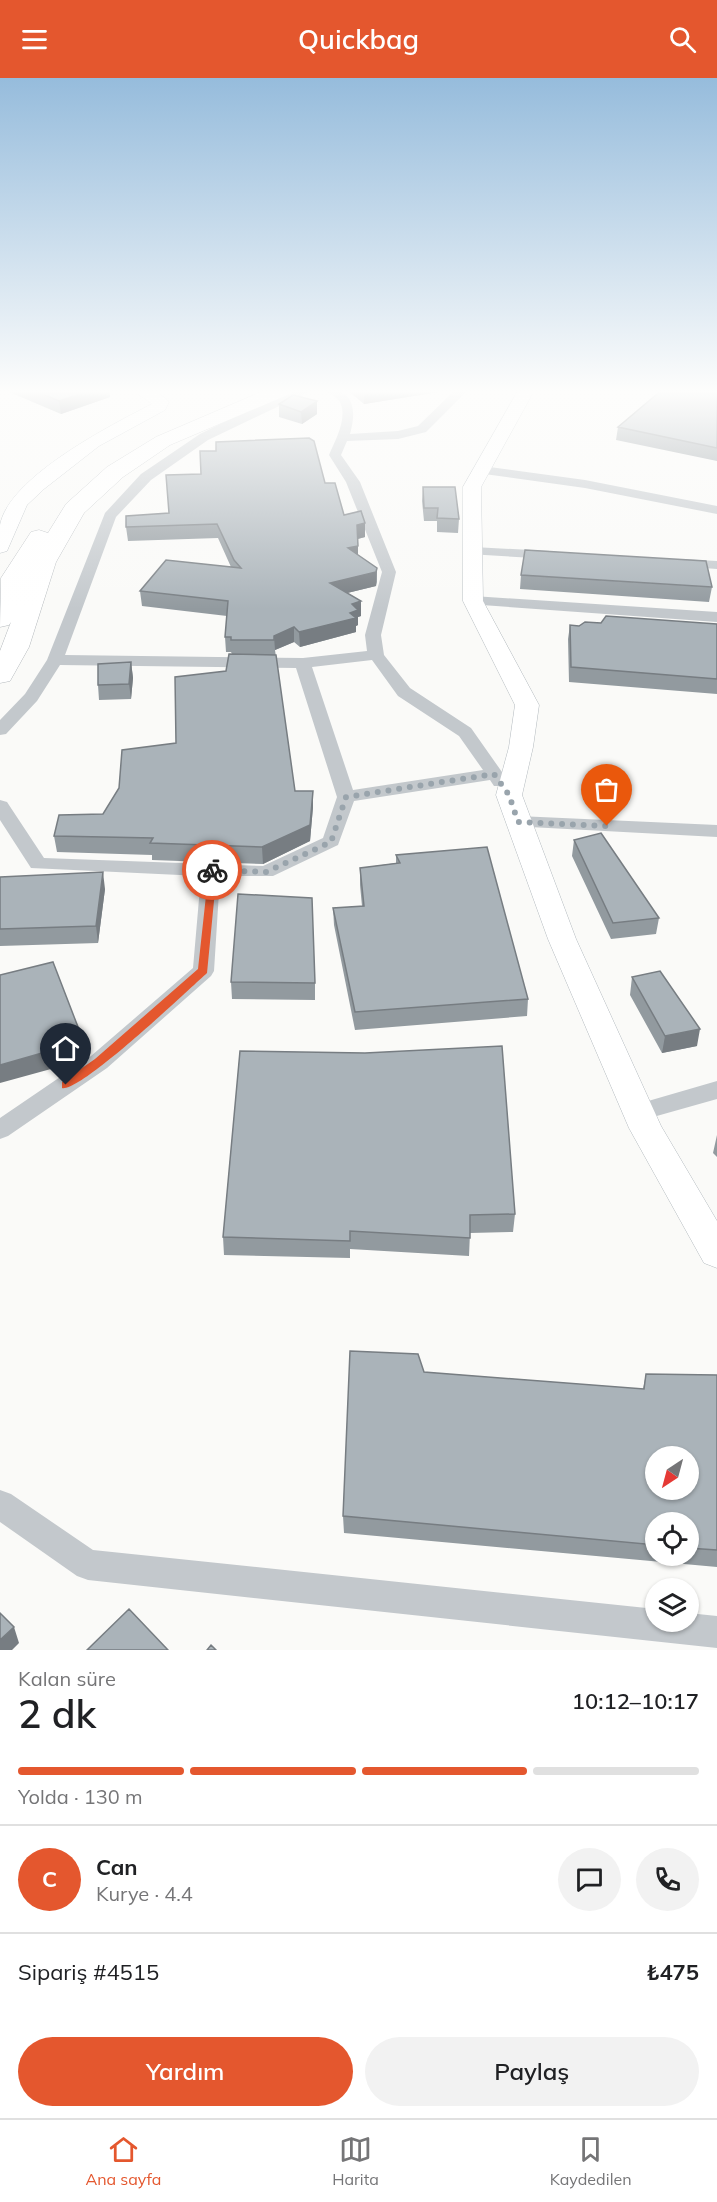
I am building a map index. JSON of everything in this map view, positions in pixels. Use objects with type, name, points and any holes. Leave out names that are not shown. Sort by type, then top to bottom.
[{"type":"highway","points":[[3,612],[14,578],[61,502],[89,474],[105,462]]},
{"type":"highway","points":[[0,675],[16,647],[44,562],[74,509],[116,472],[131,462]]},
{"type":"street","points":[[36,542],[1,545],[19,503],[67,462]]},
{"type":"street","points":[[0,730],[31,697],[55,660],[110,516],[146,477],[167,462]]},
{"type":"street","points":[[340,462],[353,482],[389,572],[373,635],[376,655],[404,692],[465,732],[501,785],[518,822],[562,939],[639,1112],[717,1253]]},
{"type":"street","points":[[486,462],[472,487],[473,601],[527,705],[521,747],[501,785]]},
{"type":"street","points":[[482,471],[585,484],[717,510]]},
{"type":"street","points":[[473,551],[566,556]]},
{"type":"street","points":[[670,562],[717,565]]},
{"type":"street","points":[[473,601],[717,617]]},
{"type":"street","points":[[55,660],[303,663],[376,655]]},
{"type":"street","points":[[0,806],[38,864],[266,872],[331,842],[346,797],[303,663]]},
{"type":"street","points":[[346,797],[501,785]]},
{"type":"street","points":[[518,822],[717,831]]},
{"type":"street","points":[[0,1130],[99,1062],[203,971],[212,870]]},
{"type":"street","points":[[639,1112],[717,1090]]},
{"type":"street","points":[[0,1504],[88,1565],[717,1632]]},
{"type":"building","points":[[200,462],[320,462],[325,483],[335,483],[344,515],[361,511],[365,523],[357,525],[358,546],[348,548],[377,568],[376,572],[330,583],[361,601],[352,604],[358,610],[350,613],[356,618],[299,632],[294,627],[274,636],[274,640],[231,640],[231,637],[225,637],[228,601],[140,591],[166,560],[241,568],[234,560],[217,524],[126,527],[126,516],[169,513],[166,475],[201,474]]},
{"type":"building","points":[[423,487],[455,487],[459,519],[437,518],[438,508],[424,508]]},
{"type":"building","points":[[525,550],[706,561],[712,587],[521,575]]},
{"type":"building","points":[[606,616],[717,624],[717,679],[571,667],[570,625],[579,626],[585,622],[601,623]]},
{"type":"building","points":[[229,654],[276,655],[295,791],[313,791],[310,825],[262,847],[150,843],[153,838],[54,836],[59,815],[103,814],[119,788],[122,750],[176,743],[175,677],[226,671]]},
{"type":"building","points":[[131,662],[129,684],[98,685],[98,664]]},
{"type":"building","points":[[601,833],[659,918],[613,923],[574,840]]},
{"type":"building","points":[[487,847],[528,999],[355,1012],[333,908],[364,906],[360,868],[400,863],[396,855]]},
{"type":"building","points":[[103,872],[96,926],[0,929],[0,877]]},
{"type":"building","points":[[238,894],[312,898],[315,983],[231,982]]},
{"type":"building","points":[[53,962],[83,1040],[0,1065],[0,975]]},
{"type":"building","points":[[660,971],[700,1029],[665,1036],[632,977]]},
{"type":"building","points":[[502,1046],[515,1214],[470,1215],[470,1238],[350,1231],[350,1241],[223,1237],[240,1051],[365,1053]]},
{"type":"building","points":[[350,1351],[418,1354],[424,1372],[644,1389],[646,1374],[717,1375],[717,1550],[699,1549],[699,1512],[645,1512],[645,1544],[343,1516]]},
{"type":"building","points":[[129,1609],[168,1650],[87,1650]]},
{"type":"building","points":[[0,1613],[14,1627],[0,1640]]},
{"type":"way so far","points":[[212,870],[266,872],[331,842],[346,797],[494,774],[509,795],[518,822],[607,826]]},
{"type":"route","points":[[66,1085],[99,1062],[203,971],[212,870]]}]
